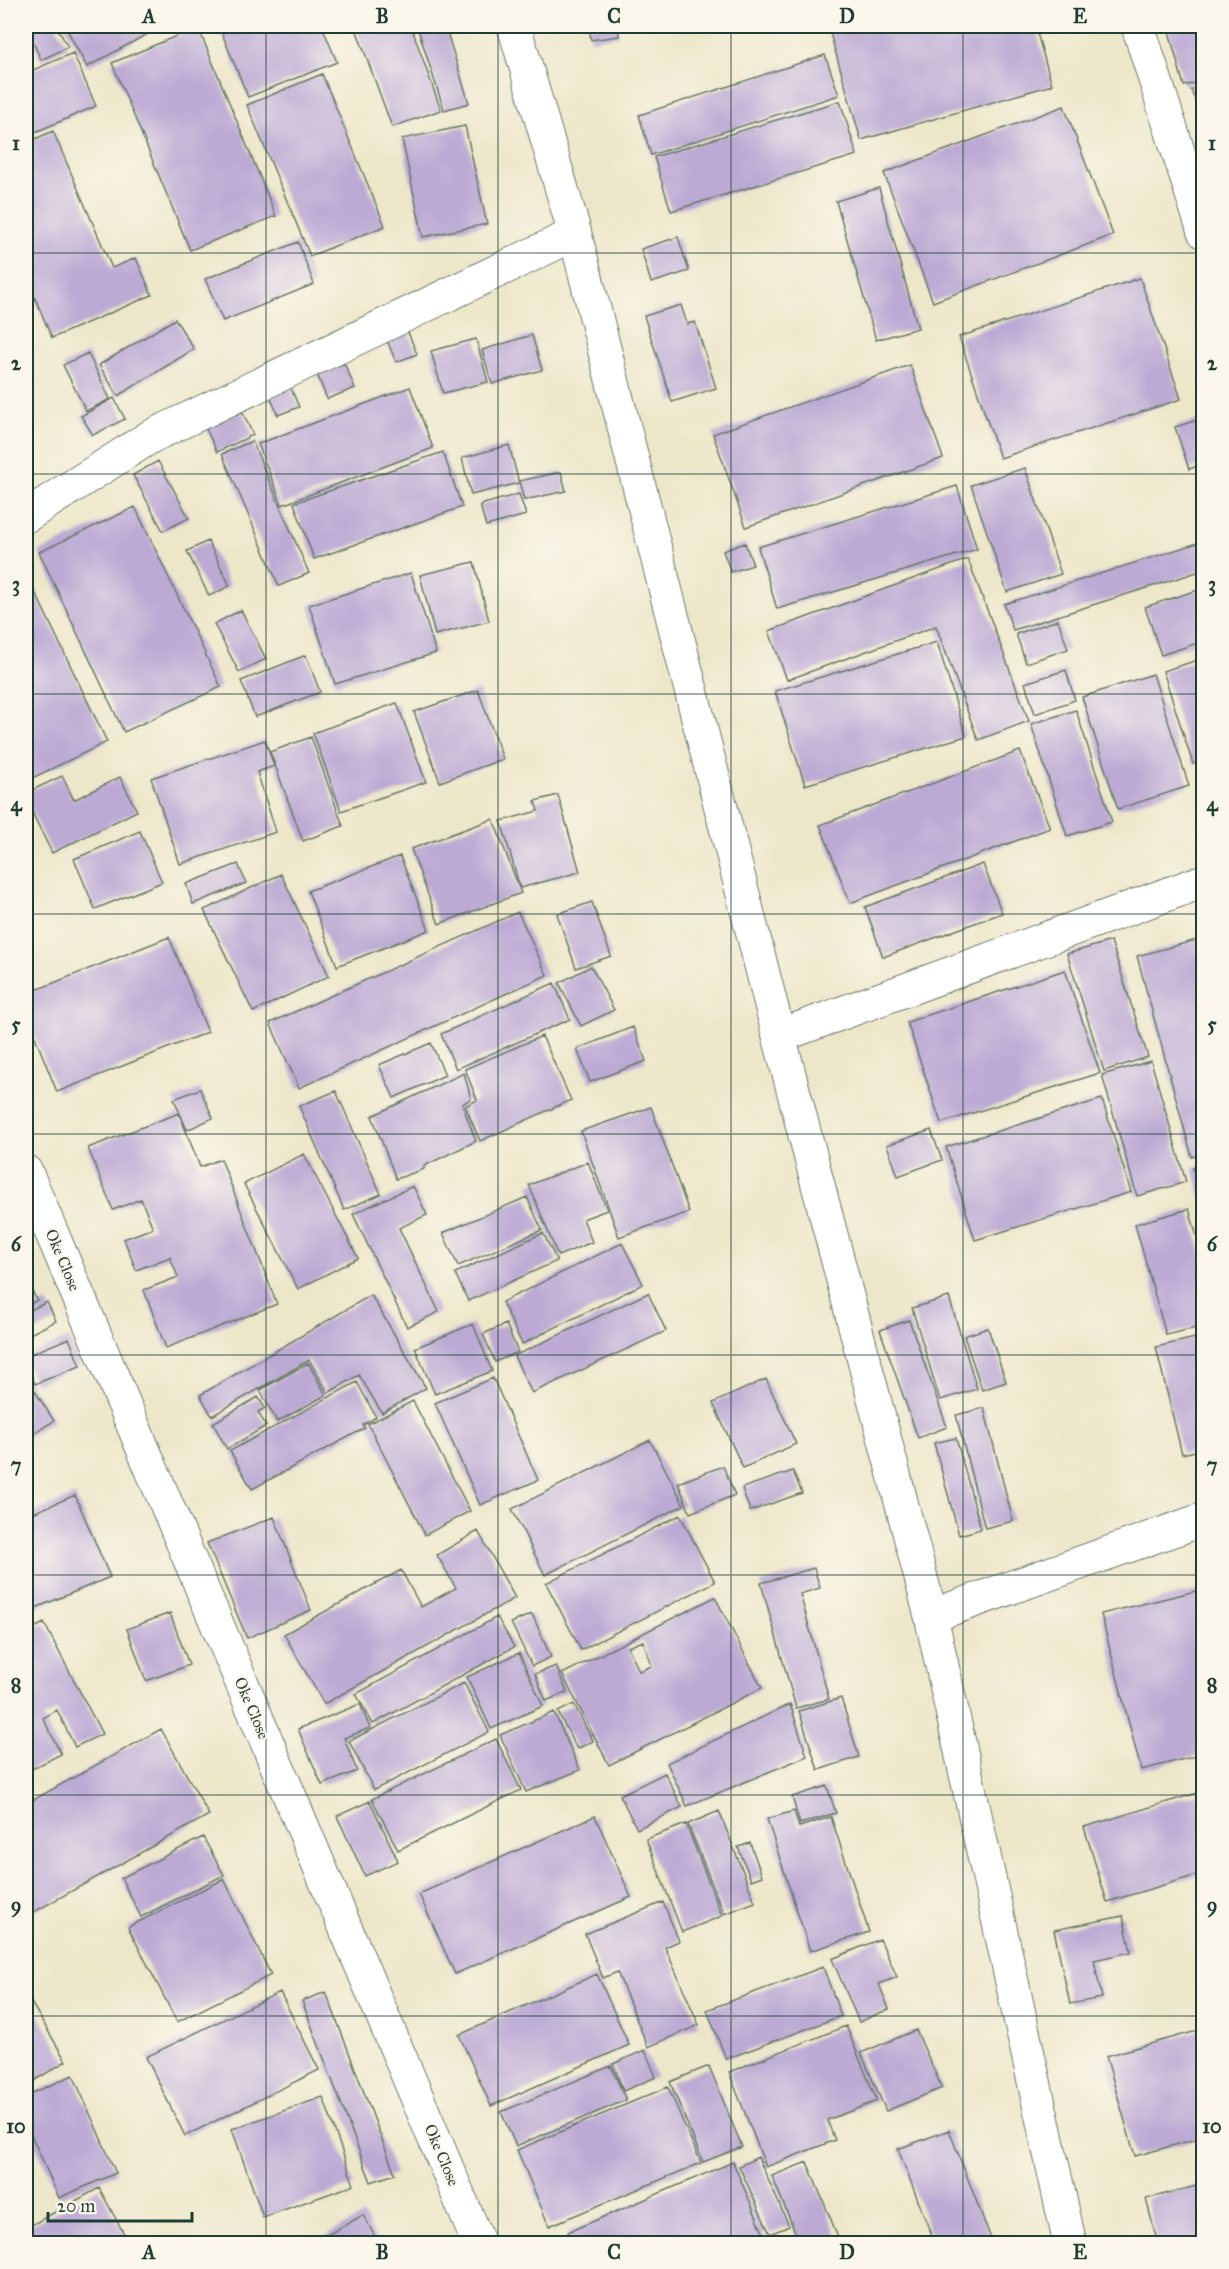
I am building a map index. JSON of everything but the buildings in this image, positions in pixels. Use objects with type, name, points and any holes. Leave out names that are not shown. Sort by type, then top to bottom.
[{"type":"street","points":[[514,26],[575,234],[779,1036],[931,1616],[1070,2244]]},
{"type":"street","points":[[1138,26],[1203,232]]},
{"type":"street","points":[[26,516],[150,437],[575,234]]},
{"type":"street","points":[[779,1036],[1203,881]]},
{"type":"street","name":"Oke Close","points":[[26,1172],[480,2244]]},
{"type":"street","points":[[931,1616],[1203,1519]]}]
